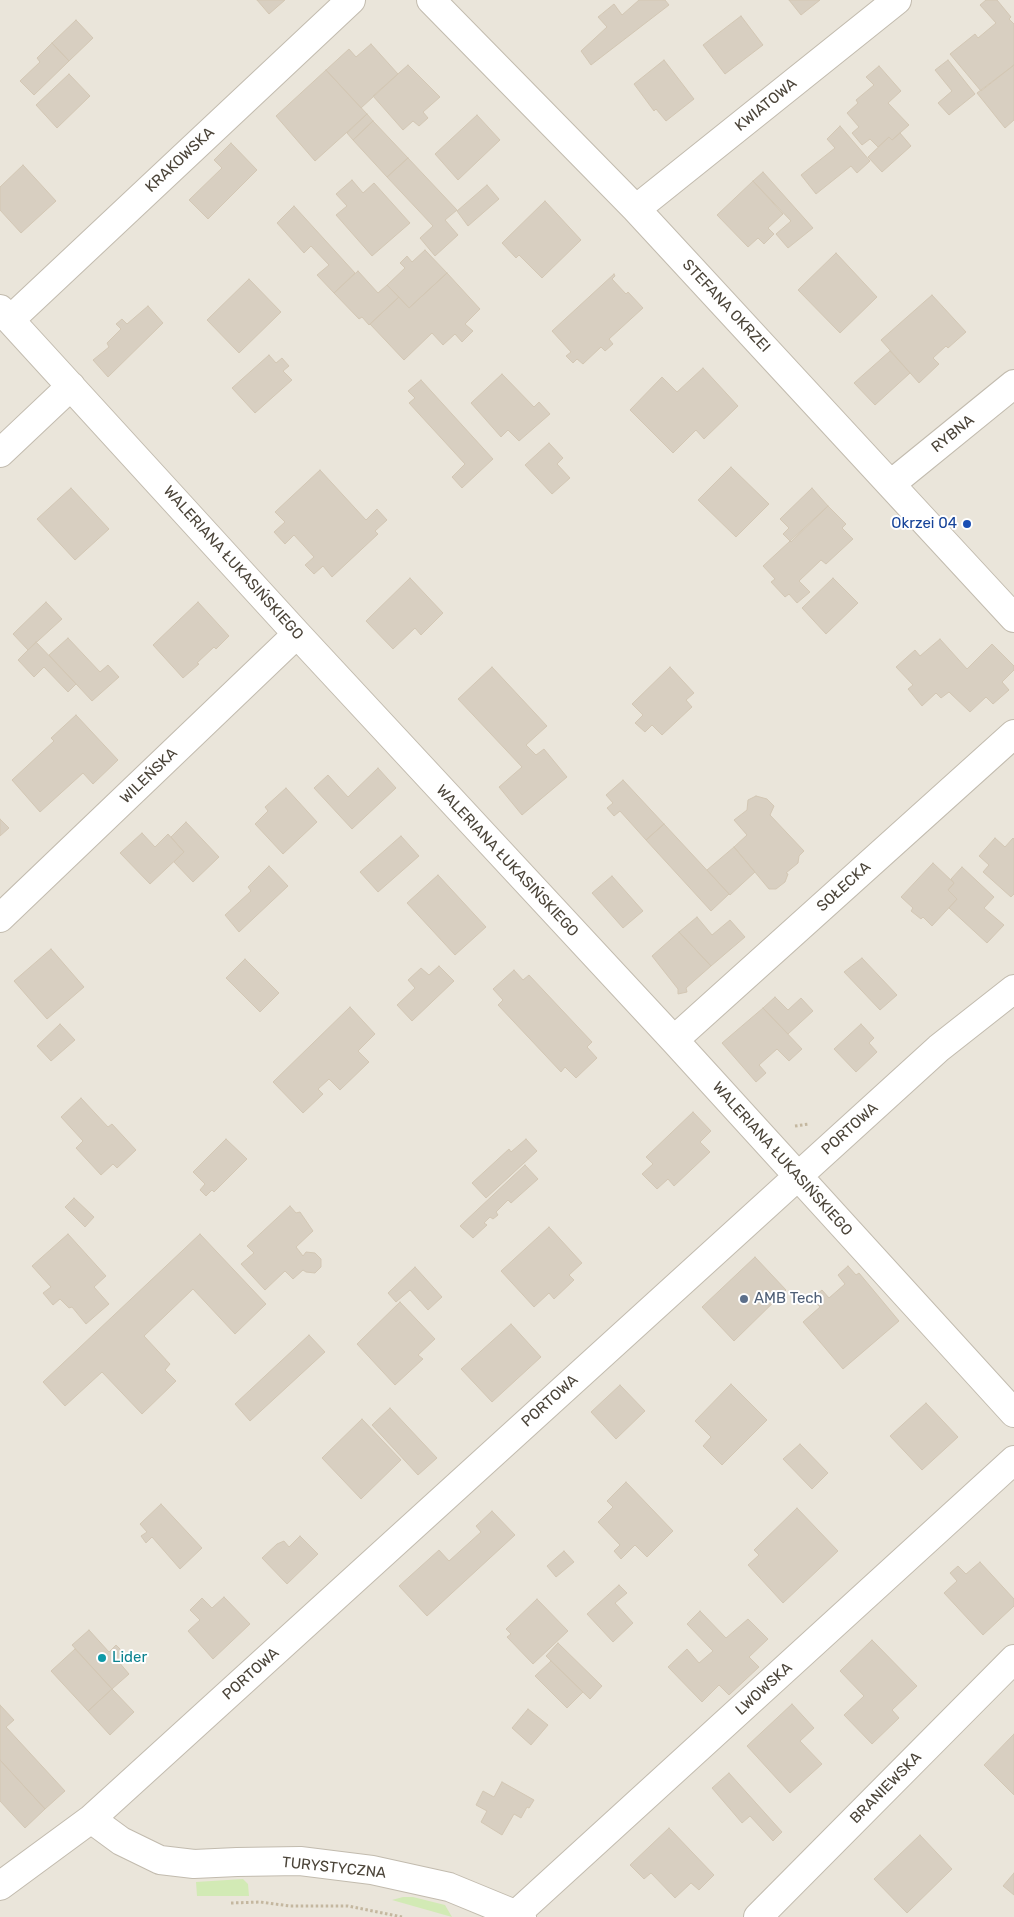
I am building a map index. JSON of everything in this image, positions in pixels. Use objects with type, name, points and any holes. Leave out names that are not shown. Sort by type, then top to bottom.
[{"type":"street","name":"KRAKOWSKA","points":[[5,314],[351,0]]},
{"type":"street","name":"STEFANA OKRZEI","points":[[431,0],[636,209],[1014,618]]},
{"type":"street","name":"KWIATOWA","points":[[636,209],[897,0]]},
{"type":"street","name":"WALERIANA ŁUKASIŃSKIEGO","points":[[5,314],[297,634],[1012,1406]]},
{"type":"street","name":"RYBNA","points":[[891,484],[1014,384]]},
{"type":"street","points":[[0,453],[71,386]]},
{"type":"street","name":"WILEŃSKA","points":[[0,918],[297,634]]},
{"type":"street","name":"SOŁECKA","points":[[674,1040],[1014,734]]},
{"type":"street","name":"PORTOWA","points":[[0,1886],[91,1818],[236,1689],[939,1048],[1014,990]]},
{"type":"street","name":"LWOWSKA","points":[[517,1916],[1014,1460]]},
{"type":"street","name":"BRANIEWSKA","points":[[758,1917],[1014,1659]]},
{"type":"street","name":"TURYSTYCZNA","points":[[91,1818],[120,1841],[160,1860],[194,1864],[300,1861],[372,1870],[449,1887],[517,1916]]},
{"type":"path","points":[[231,1903],[260,1902],[290,1906],[348,1906],[402,1917]]},
{"type":"shaded area","points":[[0,0],[1014,0],[1014,1917],[0,1917]]},
{"type":"green space","points":[[243,1879],[248,1884],[249,1896],[197,1896],[196,1882]]},
{"type":"green space","points":[[413,1897],[445,1905],[452,1917],[392,1900]]},
{"type":"building","points":[[257,0],[285,0],[269,14]]},
{"type":"building","points":[[639,0],[665,0],[669,5],[591,65],[581,51],[607,27],[598,17],[614,4],[622,15]]},
{"type":"building","points":[[789,0],[820,0],[801,15]]},
{"type":"building","points":[[986,0],[997,0],[1011,17],[1009,19],[1014,24],[1014,65],[981,91],[950,54],[975,34],[978,38],[996,23],[980,5]]},
{"type":"building","points":[[741,16],[763,45],[725,74],[703,45]]},
{"type":"building","points":[[76,20],[93,38],[69,61],[52,43]]},
{"type":"building","points":[[52,43],[69,61],[34,95],[20,81],[40,62],[37,58]]},
{"type":"building","points":[[371,44],[398,74],[361,108],[326,70],[349,49],[356,57]]},
{"type":"building","points":[[664,60],[694,99],[666,121],[656,109],[654,111],[634,84]]},
{"type":"building","points":[[948,60],[975,94],[949,115],[938,103],[952,91],[935,70]]},
{"type":"building","points":[[408,65],[440,97],[423,112],[428,118],[419,126],[413,121],[403,130],[373,96]]},
{"type":"building","points":[[1014,65],[1014,120],[1005,128],[977,93]]},
{"type":"building","points":[[879,66],[901,91],[888,103],[909,125],[892,140],[889,137],[878,147],[870,139],[862,145],[852,133],[859,127],[847,113],[858,103],[856,100],[874,85],[866,77]]},
{"type":"building","points":[[326,70],[367,114],[315,161],[276,116]]},
{"type":"building","points":[[69,74],[90,96],[57,128],[36,105]]},
{"type":"building","points":[[367,114],[373,121],[353,140],[347,133]]},
{"type":"building","points":[[477,115],[500,140],[458,180],[435,154]]},
{"type":"building","points":[[373,121],[408,158],[387,177],[353,140]]},
{"type":"building","points":[[840,126],[870,161],[857,173],[851,166],[816,194],[801,175],[835,148],[827,139]]},
{"type":"building","points":[[900,133],[911,146],[882,172],[868,157],[889,137],[892,140]]},
{"type":"building","points":[[231,143],[257,170],[208,219],[189,200],[222,168],[214,160]]},
{"type":"building","points":[[408,158],[457,210],[445,220],[458,235],[435,256],[420,238],[433,226],[387,177]]},
{"type":"building","points":[[23,165],[56,201],[21,233],[0,210],[0,187]]},
{"type":"building","points":[[763,172],[813,228],[788,248],[776,234],[791,221],[753,181]]},
{"type":"building","points":[[352,180],[363,193],[374,183],[410,223],[372,256],[336,215],[347,206],[336,194]]},
{"type":"building","points":[[753,181],[783,214],[768,228],[774,234],[764,244],[758,238],[748,247],[717,215]]},
{"type":"building","points":[[487,185],[499,199],[468,226],[457,211]]},
{"type":"building","points":[[545,201],[581,240],[542,278],[519,255],[516,258],[502,243]]},
{"type":"building","points":[[294,206],[355,273],[334,293],[317,275],[329,265],[311,246],[304,253],[277,223]]},
{"type":"building","points":[[425,250],[447,273],[409,308],[387,285],[405,268],[400,263],[407,256],[412,262]]},
{"type":"building","points":[[836,253],[877,297],[840,333],[798,290]]},
{"type":"building","points":[[358,271],[378,293],[387,285],[399,297],[369,325],[362,317],[359,319],[334,293]]},
{"type":"building","points":[[447,273],[480,309],[465,324],[473,331],[462,342],[455,334],[443,345],[432,333],[404,360],[370,324],[399,297],[409,308]]},
{"type":"building","points":[[614,274],[615,276],[612,279],[643,308],[609,339],[613,344],[605,351],[601,347],[583,364],[577,359],[573,363],[566,356],[571,352],[552,331]]},
{"type":"building","points":[[249,279],[281,312],[239,353],[207,320]]},
{"type":"building","points":[[932,295],[966,332],[933,358],[939,364],[919,383],[881,340]]},
{"type":"building","points":[[148,306],[163,323],[108,377],[93,360],[109,347],[107,343],[121,329],[116,324],[122,319],[127,324]]},
{"type":"building","points":[[890,351],[910,373],[875,405],[854,383]]},
{"type":"building","points":[[269,355],[276,363],[282,358],[289,366],[283,371],[292,380],[255,413],[232,388]]},
{"type":"building","points":[[703,368],[738,406],[704,439],[696,430],[673,453],[630,410],[662,377],[677,392]]},
{"type":"building","points":[[502,374],[534,407],[539,402],[550,414],[519,441],[508,430],[501,437],[471,403]]},
{"type":"building","points":[[421,380],[493,459],[462,488],[452,477],[465,464],[409,403],[415,398],[408,391]]},
{"type":"building","points":[[549,443],[563,458],[557,464],[570,478],[552,494],[525,465]]},
{"type":"building","points":[[731,467],[769,504],[736,537],[698,500]]},
{"type":"building","points":[[320,470],[366,520],[377,509],[387,520],[375,531],[378,534],[332,577],[323,566],[314,574],[305,565],[314,557],[294,535],[285,544],[274,532],[285,522],[275,512]]},
{"type":"building","points":[[71,488],[109,529],[75,560],[37,519]]},
{"type":"building","points":[[812,488],[828,506],[791,542],[783,534],[789,528],[780,519]]},
{"type":"building","points":[[828,506],[846,524],[842,528],[853,539],[826,564],[821,560],[799,581],[810,592],[797,603],[789,594],[785,597],[771,582],[775,579],[763,566]]},
{"type":"building","points":[[410,578],[443,613],[421,635],[415,628],[393,649],[366,621]]},
{"type":"building","points":[[833,578],[858,603],[826,634],[802,608]]},
{"type":"building","points":[[46,602],[62,619],[28,650],[13,634]]},
{"type":"building","points":[[198,602],[229,636],[216,649],[214,647],[183,678],[153,645]]},
{"type":"building","points":[[68,638],[100,672],[108,665],[119,677],[92,701],[49,655]]},
{"type":"building","points":[[940,639],[967,669],[992,644],[1014,666],[1014,670],[1002,682],[1009,690],[993,704],[986,697],[970,712],[949,692],[941,698],[936,693],[922,706],[908,689],[913,685],[896,667],[915,650],[920,656]]},
{"type":"building","points":[[36,642],[76,684],[68,692],[44,667],[34,677],[18,660]]},
{"type":"building","points":[[492,667],[547,726],[526,745],[536,755],[544,749],[567,777],[522,815],[499,787],[522,767],[458,699]]},
{"type":"building","points":[[670,667],[694,693],[686,700],[692,707],[662,735],[652,725],[645,732],[635,723],[643,715],[632,704]]},
{"type":"building","points":[[76,715],[118,760],[93,784],[83,773],[40,812],[12,780],[54,741],[51,738]]},
{"type":"building","points":[[378,768],[396,788],[352,829],[314,788],[328,775],[348,797]]},
{"type":"building","points":[[623,780],[664,824],[646,840],[620,811],[614,816],[607,808],[613,803],[606,795]]},
{"type":"building","points":[[286,788],[317,822],[283,854],[255,824],[268,811],[265,807]]},
{"type":"building","points":[[756,796],[767,799],[774,806],[770,815],[804,851],[799,856],[798,863],[786,873],[788,874],[785,882],[776,889],[769,889],[734,847],[747,835],[734,820],[747,810],[748,800]]},
{"type":"building","points":[[0,819],[9,828],[0,836]]},
{"type":"building","points":[[186,822],[219,857],[193,882],[174,862],[184,852],[171,837]]},
{"type":"building","points":[[664,824],[729,894],[711,911],[646,840]]},
{"type":"building","points":[[142,833],[155,847],[168,834],[184,852],[150,884],[120,853]]},
{"type":"building","points":[[401,836],[419,856],[378,892],[360,872]]},
{"type":"building","points":[[995,838],[1005,847],[1014,839],[1014,894],[1011,897],[983,872],[989,865],[979,856]]},
{"type":"building","points":[[734,847],[755,872],[730,895],[707,870]]},
{"type":"building","points":[[933,863],[954,883],[948,890],[957,899],[932,926],[923,917],[921,919],[911,911],[913,908],[901,897]]},
{"type":"building","points":[[269,866],[288,886],[239,932],[225,915],[251,891],[248,887]]},
{"type":"building","points":[[962,867],[994,897],[984,908],[1004,925],[987,943],[949,908],[957,899],[948,890],[954,883],[951,879]]},
{"type":"building","points":[[438,875],[486,927],[455,955],[407,903]]},
{"type":"building","points":[[612,876],[643,911],[623,928],[592,893]]},
{"type":"building","points":[[697,917],[712,935],[730,920],[745,937],[711,966],[679,932]]},
{"type":"building","points":[[679,932],[711,966],[686,988],[687,992],[678,994],[678,989],[652,956]]},
{"type":"building","points":[[51,949],[84,987],[47,1019],[14,981]]},
{"type":"building","points":[[862,958],[897,995],[880,1010],[844,972]]},
{"type":"building","points":[[245,959],[279,993],[260,1012],[226,978]]},
{"type":"building","points":[[439,966],[454,981],[412,1021],[397,1005],[415,988],[408,980],[421,968],[429,975]]},
{"type":"building","points":[[514,970],[523,980],[529,975],[592,1042],[587,1047],[597,1058],[576,1078],[565,1067],[561,1072],[498,1005],[503,1000],[493,989]]},
{"type":"building","points":[[775,997],[788,1010],[801,998],[813,1011],[788,1034],[763,1008]]},
{"type":"building","points":[[350,1007],[375,1034],[358,1051],[369,1062],[340,1090],[329,1079],[318,1089],[323,1094],[303,1113],[273,1082]]},
{"type":"building","points":[[763,1008],[802,1049],[789,1061],[777,1049],[759,1065],[766,1073],[756,1082],[722,1043]]},
{"type":"building","points":[[60,1024],[75,1040],[51,1061],[37,1046]]},
{"type":"building","points":[[861,1024],[874,1038],[869,1043],[877,1052],[856,1072],[834,1049]]},
{"type":"building","points":[[81,1098],[108,1127],[112,1124],[136,1150],[117,1168],[113,1164],[101,1175],[76,1148],[83,1141],[61,1117]]},
{"type":"building","points":[[693,1112],[711,1131],[700,1142],[710,1152],[674,1186],[668,1179],[657,1189],[642,1174],[653,1164],[646,1157]]},
{"type":"building","points":[[226,1139],[247,1159],[214,1192],[212,1190],[206,1196],[200,1190],[205,1184],[193,1172]]},
{"type":"building","points":[[526,1139],[537,1151],[486,1198],[472,1183],[509,1149],[511,1152]]},
{"type":"building","points":[[525,1165],[538,1179],[511,1203],[508,1200],[496,1212],[498,1215],[493,1219],[490,1217],[484,1223],[487,1225],[473,1238],[460,1226]]},
{"type":"building","points":[[74,1198],[94,1217],[85,1227],[65,1207]]},
{"type":"building","points":[[290,1206],[296,1213],[300,1212],[313,1231],[296,1247],[303,1256],[306,1252],[315,1253],[321,1259],[321,1267],[315,1273],[303,1270],[293,1279],[285,1271],[265,1290],[241,1264],[254,1253],[247,1246]]},
{"type":"building","points":[[549,1227],[582,1263],[569,1275],[574,1280],[554,1299],[549,1293],[534,1307],[501,1271]]},
{"type":"building","points":[[68,1234],[106,1276],[94,1287],[109,1304],[86,1324],[72,1307],[69,1308],[60,1299],[53,1305],[43,1293],[51,1287],[32,1266]]},
{"type":"building","points":[[200,1234],[266,1304],[235,1334],[193,1289],[144,1336],[170,1364],[165,1370],[176,1381],[142,1414],[102,1372],[65,1406],[43,1382]]},
{"type":"building","name":"AMB Tech","points":[[755,1257],[786,1290],[734,1341],[702,1307]]},
{"type":"building","points":[[848,1266],[856,1275],[859,1273],[899,1321],[843,1369],[803,1322],[820,1307],[812,1298],[822,1290],[829,1298],[845,1284],[838,1275]]},
{"type":"building","points":[[415,1267],[442,1297],[428,1310],[410,1290],[396,1302],[388,1293]]},
{"type":"building","points":[[400,1302],[435,1339],[418,1355],[423,1359],[395,1385],[357,1344]]},
{"type":"building","points":[[511,1324],[541,1357],[492,1402],[461,1369]]},
{"type":"building","points":[[309,1335],[325,1352],[250,1421],[235,1404]]},
{"type":"building","points":[[731,1384],[767,1420],[722,1465],[703,1446],[711,1437],[695,1421]]},
{"type":"building","points":[[620,1385],[645,1411],[616,1439],[591,1412]]},
{"type":"building","points":[[926,1403],[958,1437],[922,1470],[890,1436]]},
{"type":"building","points":[[390,1408],[437,1458],[418,1475],[372,1425]]},
{"type":"building","points":[[362,1419],[401,1460],[361,1499],[322,1458]]},
{"type":"building","points":[[800,1444],[828,1473],[812,1489],[783,1459]]},
{"type":"building","points":[[626,1482],[673,1531],[647,1557],[635,1545],[621,1559],[614,1551],[620,1545],[598,1522],[613,1507],[607,1501]]},
{"type":"building","points":[[161,1504],[202,1548],[180,1569],[152,1537],[146,1543],[141,1536],[147,1532],[140,1524]]},
{"type":"building","points":[[797,1508],[838,1551],[783,1603],[748,1565],[759,1555],[754,1550]]},
{"type":"building","points":[[492,1511],[515,1535],[427,1616],[399,1586],[439,1550],[449,1561],[481,1532],[476,1526]]},
{"type":"building","points":[[300,1536],[318,1554],[287,1584],[262,1558],[277,1544],[284,1541],[289,1547]]},
{"type":"building","points":[[564,1551],[574,1562],[556,1577],[547,1566]]},
{"type":"building","points":[[980,1562],[1014,1599],[1014,1606],[983,1635],[944,1593],[957,1581],[950,1573],[958,1566],[966,1574]]},
{"type":"building","points":[[619,1585],[627,1593],[615,1603],[633,1623],[613,1642],[587,1614]]},
{"type":"building","points":[[224,1597],[250,1624],[213,1659],[188,1631],[200,1620],[190,1610],[202,1598],[212,1608]]},
{"type":"building","points":[[537,1599],[568,1631],[533,1664],[507,1637],[511,1634],[506,1629]]},
{"type":"building","points":[[700,1611],[726,1638],[748,1619],[768,1639],[749,1657],[759,1667],[729,1695],[719,1685],[702,1702],[668,1667],[687,1649],[699,1663],[713,1651],[687,1624]]},
{"type":"building","name":"Lider","points":[[89,1630],[109,1652],[116,1645],[125,1654],[118,1661],[129,1674],[112,1689],[72,1645]]},
{"type":"building","points":[[872,1640],[917,1686],[892,1710],[899,1718],[872,1744],[844,1715],[864,1696],[840,1671]]},
{"type":"building","points":[[558,1643],[602,1686],[590,1699],[546,1656]]},
{"type":"building","points":[[75,1649],[112,1689],[88,1711],[51,1671]]},
{"type":"building","points":[[551,1661],[583,1692],[567,1708],[535,1676]]},
{"type":"building","points":[[112,1689],[134,1712],[110,1735],[88,1711]]},
{"type":"building","points":[[792,1704],[814,1728],[800,1741],[822,1764],[790,1793],[747,1746]]},
{"type":"building","points":[[0,1705],[14,1720],[6,1727],[65,1791],[45,1809],[0,1760]]},
{"type":"building","points":[[528,1709],[548,1725],[531,1745],[512,1728]]},
{"type":"building","points":[[1014,1734],[1014,1795],[984,1765]]},
{"type":"building","points":[[0,1760],[45,1809],[25,1828],[0,1801]]},
{"type":"building","points":[[729,1773],[782,1832],[773,1841],[750,1816],[742,1823],[712,1788]]},
{"type":"building","points":[[502,1782],[534,1800],[529,1808],[527,1807],[521,1818],[514,1814],[502,1835],[481,1822],[487,1811],[476,1805],[483,1791],[494,1797]]},
{"type":"building","points":[[669,1828],[714,1875],[699,1890],[691,1883],[675,1898],[651,1873],[644,1879],[630,1865]]},
{"type":"building","points":[[920,1835],[952,1869],[907,1913],[874,1879]]},
{"type":"building","points":[[1014,1873],[1014,1895],[1003,1886]]},
{"type":"place","name":"Okrzei 04","points":[[967,524]]},
{"type":"place","name":"AMB Tech","points":[[744,1299]]},
{"type":"place","name":"Lider","points":[[102,1658]]}]
